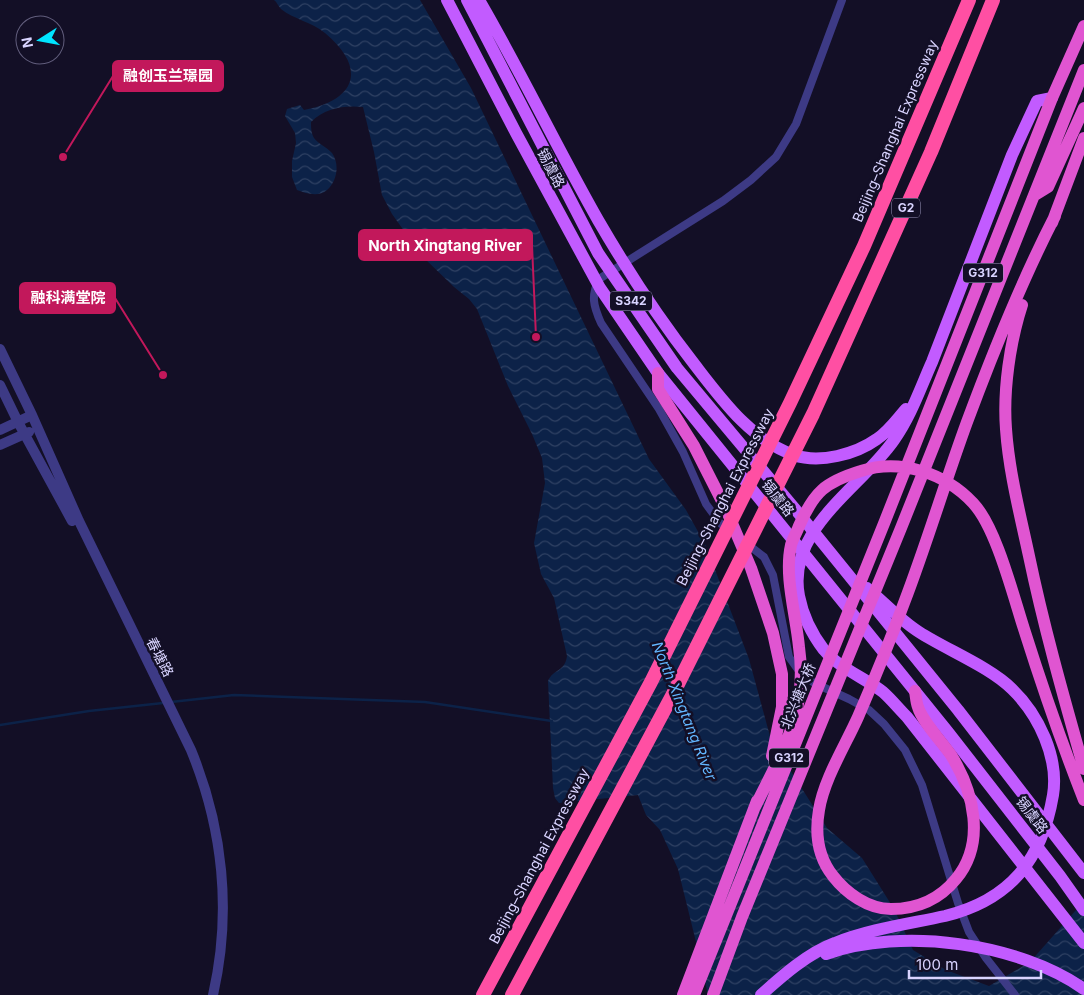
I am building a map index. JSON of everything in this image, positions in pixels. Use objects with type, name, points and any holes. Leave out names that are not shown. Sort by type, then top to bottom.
[{"type":"highway","name":"Beijing–Shanghai Expressway","points":[[483,995],[651,682],[790,403],[864,246],[969,0]]},
{"type":"highway","name":"G2","points":[[512,995],[673,694],[813,414],[931,152],[993,0]]},
{"type":"highway","name":"G312","points":[[1052,98],[1084,26]]},
{"type":"highway","name":"G312","points":[[713,995],[742,917],[902,528],[1084,70]]},
{"type":"highway","name":"北兴塘大桥","points":[[694,995],[886,521],[1052,98]]},
{"type":"highway","points":[[1034,195],[1048,187],[1084,108]]},
{"type":"highway","points":[[1084,138],[1034,268],[1018,320],[1007,377],[1006,428],[1015,492],[1043,623],[1084,769]]},
{"type":"highway","points":[[916,691],[918,709],[952,757],[967,786],[975,821],[972,847],[963,871],[949,888],[930,901],[909,908],[887,909],[863,902],[844,889],[831,873],[820,853],[816,832],[823,792],[862,708],[904,604],[967,422],[1030,266],[1055,216]]},
{"type":"highway","points":[[658,373],[658,389],[694,446],[751,568],[772,633],[782,674],[782,707],[772,758],[755,808],[683,995]]},
{"type":"highway","points":[[755,808],[782,749],[796,712],[801,674],[800,648],[789,572],[791,544],[808,504],[823,488],[844,476],[871,467],[898,466],[930,473],[953,485],[975,504],[992,534],[1043,687],[1084,800]]},
{"type":"main road","name":"锡虞路","points":[[447,0],[595,280],[658,373],[916,691],[1060,876],[1084,910]]},
{"type":"main road","name":"锡虞路","points":[[467,0],[598,254],[677,368],[958,710],[1084,873]]},
{"type":"main road","points":[[480,0],[599,221],[640,288],[676,341],[742,422],[761,437],[796,456],[829,457],[851,452],[879,438],[917,395]]},
{"type":"main road","points":[[1052,98],[1037,101],[1012,155],[914,406],[894,440],[863,477],[824,517],[807,540],[799,563],[796,585],[801,610],[811,632],[826,652],[883,692],[907,717],[1084,943]]},
{"type":"main road","points":[[761,995],[783,975],[816,951],[857,935],[946,915],[974,906],[995,896],[1016,880],[1042,838],[1050,812],[1054,788],[1051,760],[1043,734],[1031,711],[1011,688],[990,672],[917,631],[844,569]]},
{"type":"main road","points":[[803,962],[858,945],[886,942],[946,942],[977,946],[1011,956],[1050,970],[1084,989]]},
{"type":"street","points":[[842,0],[796,124],[776,157],[751,180],[723,201],[599,279],[594,291],[595,308],[601,323],[659,409],[683,452],[706,504],[720,523],[764,557],[773,575],[790,658],[799,671],[814,683],[869,710],[884,724],[905,750],[922,785],[969,932],[986,958],[1015,995]]},
{"type":"street","name":"春塘路","points":[[0,349],[156,686]]},
{"type":"street","name":"春塘路","points":[[0,385],[191,750],[206,789],[214,819],[221,863],[224,912],[220,960],[213,995]]},
{"type":"street","points":[[0,430],[32,415]]},
{"type":"street","points":[[0,445],[37,429]]},
{"type":"street","name":"春塘路","points":[[171,714],[204,799],[213,839],[220,914],[216,958],[209,995]]},
{"type":"water","points":[[274,0],[420,0],[471,88],[649,459],[686,510],[706,546],[749,659],[771,740],[827,828],[862,858],[894,909],[913,950],[946,970],[989,986],[1030,962],[1084,901],[1084,995],[708,995],[678,869],[660,830],[646,815],[638,795],[559,803],[555,798],[548,681],[564,665],[567,656],[554,598],[541,574],[534,543],[545,483],[542,458],[532,434],[508,386],[477,309],[469,299],[422,256],[392,214],[382,195],[363,107],[335,109],[322,113],[311,122],[314,138],[330,151],[334,157],[337,167],[335,178],[330,187],[320,194],[305,193],[297,190],[292,177],[292,161],[296,143],[295,133],[285,116],[287,109],[300,105],[304,110],[336,99],[345,90],[350,81],[351,70],[347,58],[325,33],[281,9]]},
{"type":"waterway","points":[[171,702],[234,695],[425,702],[552,721]]},
{"type":"waterway","points":[[0,725],[89,711],[163,703]]},
{"type":"place","name":"融创玉兰璟园","points":[[63,157]]},
{"type":"place","name":"North Xingtang River","points":[[536,337]]},
{"type":"place","name":"融科满堂院","points":[[163,375]]}]
